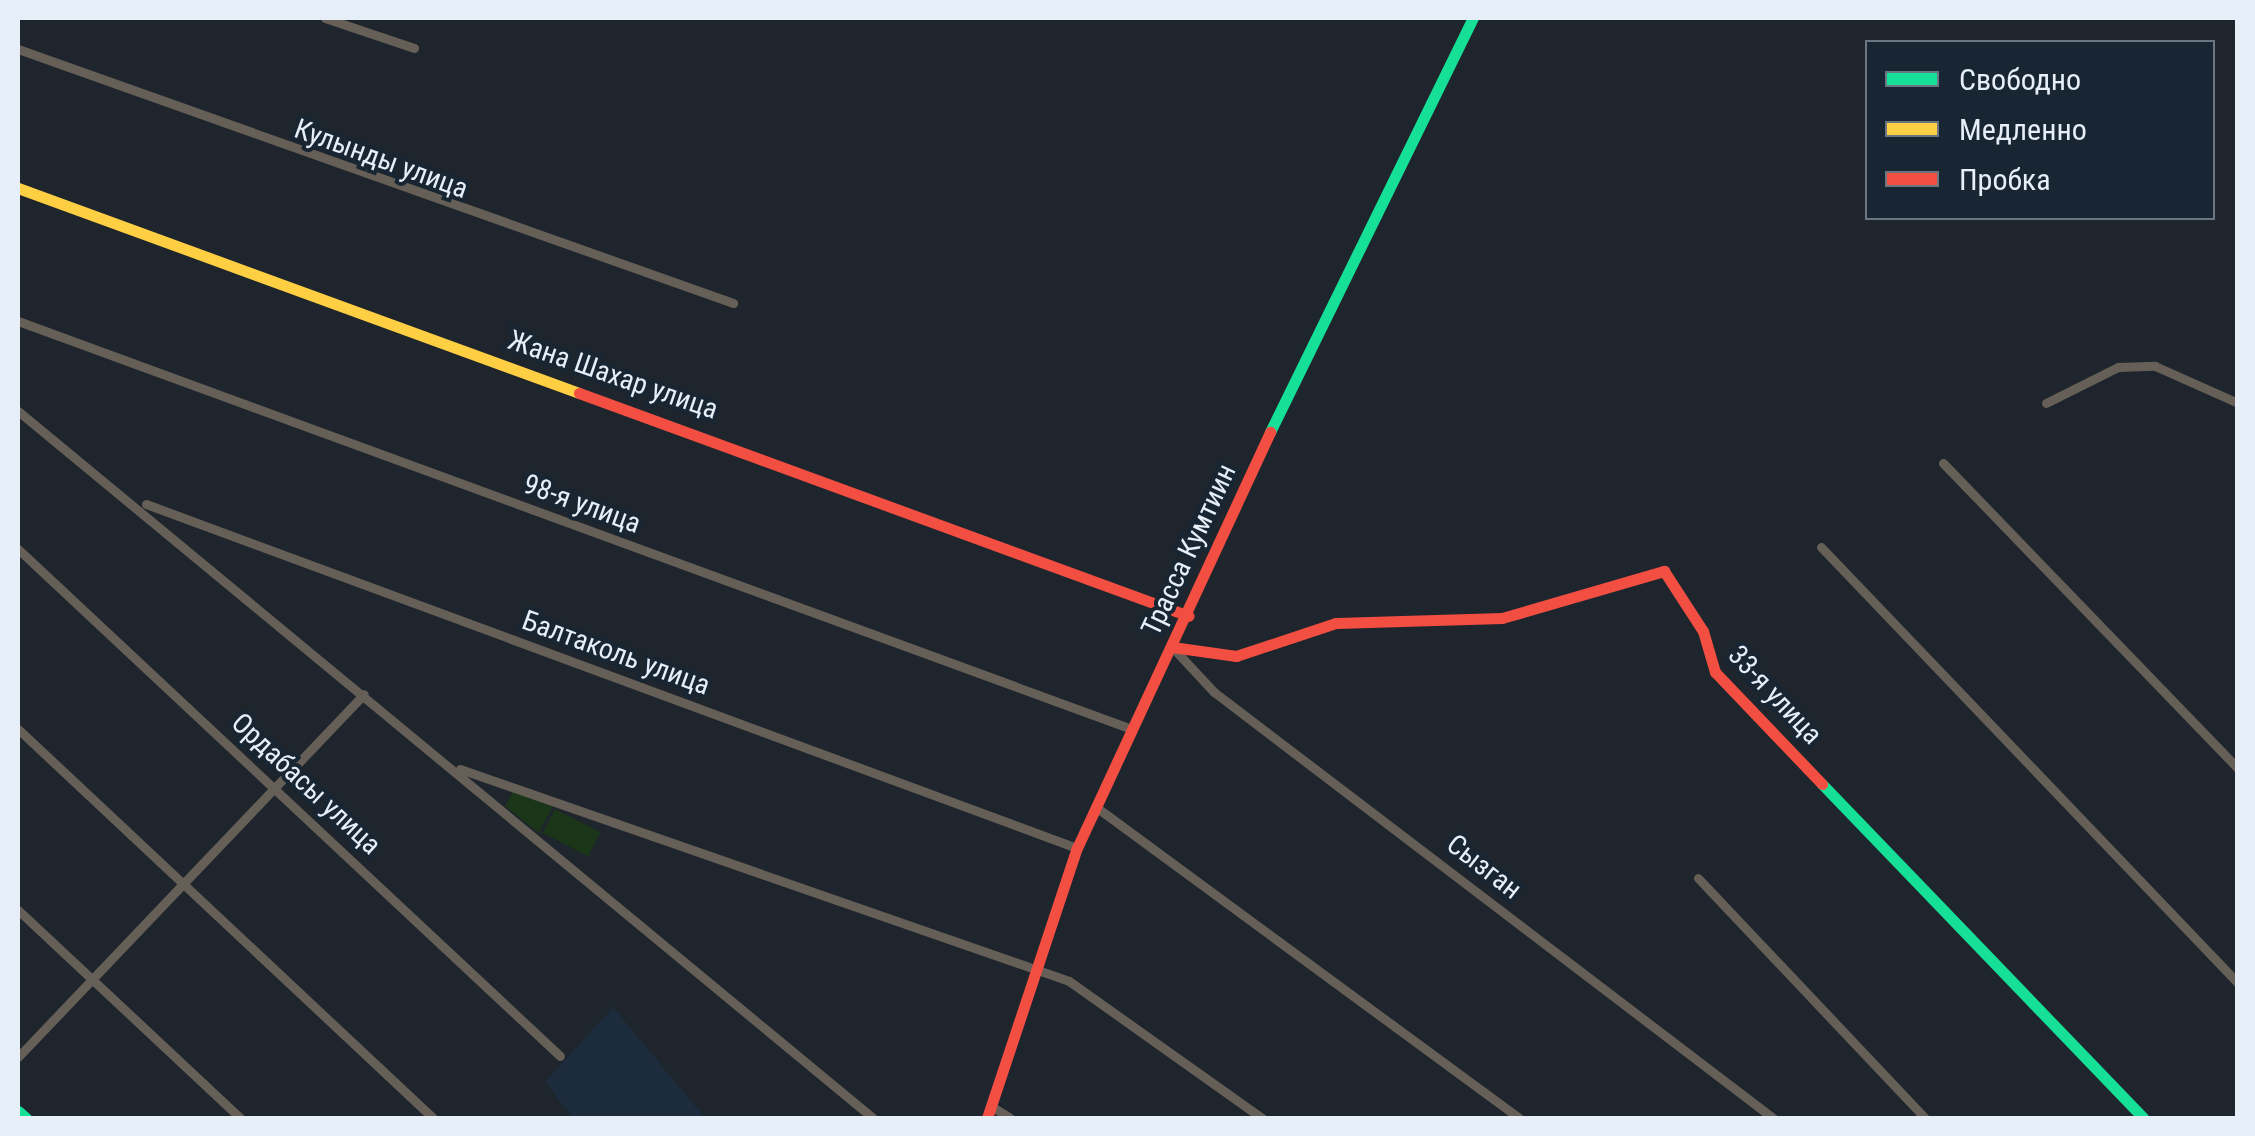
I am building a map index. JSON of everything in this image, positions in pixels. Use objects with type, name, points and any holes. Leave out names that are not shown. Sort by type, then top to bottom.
[{"type":"street","points":[[325,18],[414,48]]},
{"type":"street","name":"Трасса Кумтиин","points":[[988,1112],[1040,970],[1077,848],[1189,616],[1338,284],[1473,18]]},
{"type":"street","name":"Кулынды улица","points":[[18,49],[733,303]]},
{"type":"street","name":"Жана Шахар улица","points":[[18,188],[1189,616]]},
{"type":"street","name":"98-я улица","points":[[18,321],[1132,729]]},
{"type":"street","points":[[2046,403],[2118,367],[2154,366],[2238,403]]},
{"type":"street","points":[[18,411],[138,502],[873,1118]]},
{"type":"street","points":[[1943,463],[2238,768]]},
{"type":"street","name":"Балтаколь улица","points":[[138,502],[1077,848]]},
{"type":"street","points":[[1821,547],[2238,983]]},
{"type":"street","name":"Ордабасы улица","points":[[18,548],[277,786],[560,1056]]},
{"type":"street","name":"33-я улица","points":[[1172,647],[1236,656],[1336,623],[1502,618],[1664,571],[1703,632],[1715,672],[2143,1118]]},
{"type":"street","name":"Сызган","points":[[1172,647],[1214,692],[1773,1118]]},
{"type":"street","points":[[18,1057],[364,694]]},
{"type":"street","points":[[18,729],[433,1118]]},
{"type":"street","points":[[455,768],[1069,981],[1262,1118]]},
{"type":"street","points":[[1096,806],[1519,1118]]},
{"type":"street","points":[[1698,878],[1926,1118]]},
{"type":"street","points":[[18,910],[240,1118]]},
{"type":"street","points":[[18,1111],[26,1118]]},
{"type":"street","points":[[988,1112],[1010,1118]]},
{"type":"shaded area","points":[[613,1007],[705,1118],[573,1118],[545,1082]]},
{"type":"green space","points":[[513,791],[554,804],[539,833],[505,806]]},
{"type":"green space","points":[[555,809],[600,832],[588,856],[543,833]]},
{"type":"traffic: fast","points":[[1270,432],[1473,18]]},
{"type":"traffic: fast","points":[[1822,784],[2143,1118]]},
{"type":"traffic: fast","points":[[18,1111],[26,1118]]},
{"type":"traffic: slow","points":[[18,188],[579,393]]},
{"type":"traffic: jam","points":[[579,393],[1189,616]]},
{"type":"traffic: jam","points":[[987,1118],[1077,848],[1270,432]]},
{"type":"traffic: jam","points":[[1172,647],[1236,656],[1336,623],[1502,618],[1664,571],[1703,631],[1715,672],[1822,784]]}]
